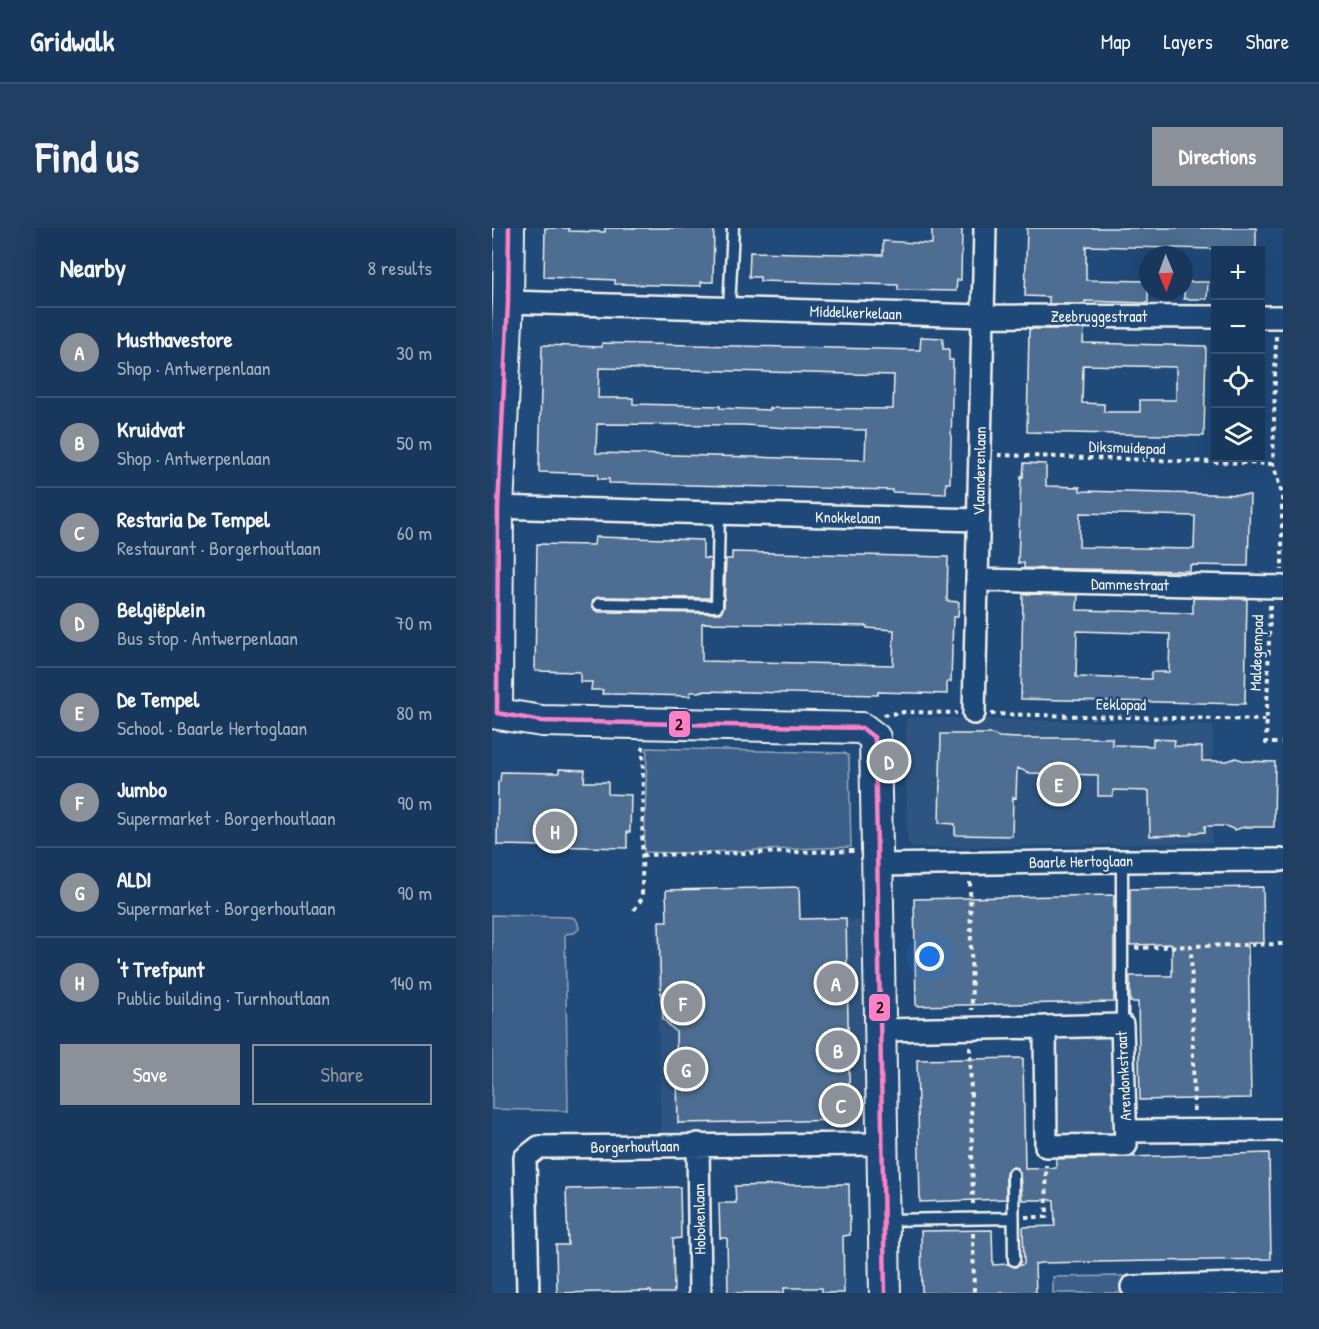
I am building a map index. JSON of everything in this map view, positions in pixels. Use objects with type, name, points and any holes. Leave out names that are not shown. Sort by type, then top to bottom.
[{"type":"street","points":[[509,228],[508,302],[495,508],[495,713],[542,721],[862,728],[875,738],[885,1293]]},
{"type":"street","name":"Vlaanderenlaan","points":[[974,713],[985,228]]},
{"type":"street","name":"Middelkerkelaan","points":[[508,302],[983,316]]},
{"type":"street","name":"Zeebruggestraat","points":[[983,316],[1211,317]]},
{"type":"street","name":"Knokkelaan","points":[[495,508],[978,520]]},
{"type":"street","name":"Dammestraat","points":[[978,580],[1278,587]]},
{"type":"street","name":"Baarle Hertoglaan","points":[[878,866],[1282,860]]},
{"type":"street","name":"Arendonkstraat","points":[[880,1030],[971,1018],[1045,1027],[1122,1025],[1126,1145],[1046,1146]]},
{"type":"street","points":[[1045,1027],[1046,1146]]},
{"type":"street","name":"Arendonkstraat","points":[[1126,1131],[1283,1130]]},
{"type":"street","name":"Borgerhoutlaan","points":[[528,1293],[525,1158],[539,1148],[698,1144],[882,1144]]},
{"type":"street","name":"Hobokenlaan","points":[[698,1144],[700,1293]]},
{"type":"street","points":[[1132,1287],[1283,1283]]},
{"type":"lane","points":[[729,309],[733,228]]},
{"type":"lane","points":[[599,604],[717,606],[718,514]]},
{"type":"lane","points":[[1122,861],[1122,1025]]},
{"type":"lane","points":[[1013,1174],[1014,1260]]},
{"type":"lane","points":[[884,1220],[1013,1218]]},
{"type":"path","name":"Maldegempad","points":[[1273,317],[1273,464],[1283,494],[1266,743],[1283,743]]},
{"type":"path","name":"Diksmuidepad","points":[[980,455],[1273,464]]},
{"type":"path","name":"Eeklopad","points":[[862,728],[882,715],[905,712],[1266,720]]},
{"type":"path","points":[[634,910],[642,898],[643,723]]},
{"type":"path","points":[[642,855],[861,850],[861,836],[877,836]]},
{"type":"path","points":[[970,884],[974,1293]]},
{"type":"path","points":[[1123,948],[1283,945]]},
{"type":"path","points":[[1191,946],[1194,1099]]},
{"type":"path","points":[[1013,1218],[1047,1217],[1046,1146]]},
{"type":"shaded area","points":[[911,717],[1213,725],[1212,843],[912,848],[907,842],[906,719]]},
{"type":"shaded area","points":[[647,748],[844,753],[849,759],[851,847],[679,853],[644,852]]},
{"type":"shaded area","points":[[492,915],[571,917],[578,923],[579,929],[574,933],[565,934],[568,1111],[492,1109]]},
{"type":"shaded area","points":[[861,920],[866,1139],[661,1138],[656,922]]},
{"type":"shaded area","points":[[1113,1032],[1120,1136],[1056,1143],[1050,1035]]},
{"type":"shaded area","points":[[1123,1276],[1123,1293],[1053,1293],[1053,1277]]},
{"type":"building","points":[[545,228],[605,232],[605,228],[714,228],[713,282],[701,282],[701,286],[615,284],[615,280],[544,277]]},
{"type":"building","points":[[932,228],[962,229],[961,280],[957,280],[956,291],[898,290],[898,285],[760,281],[760,277],[749,277],[750,252],[883,255],[883,241],[932,244]]},
{"type":"building","points":[[1027,228],[1256,228],[1256,246],[1211,246],[1211,249],[1193,249],[1193,246],[1086,246],[1086,280],[1139,281],[1139,300],[1148,300],[1148,303],[1085,301],[1085,304],[1049,304],[1049,297],[1025,296]]},
{"type":"building","points":[[1193,282],[1208,282],[1207,299],[1193,299]]},
{"type":"building","points":[[1029,329],[1084,329],[1083,343],[1206,346],[1204,436],[1027,432]],"holes":[[[1083,365],[1176,367],[1176,400],[1140,400],[1140,412],[1104,412],[1104,404],[1082,403]]]},
{"type":"building","points":[[921,337],[943,338],[943,349],[949,349],[949,360],[953,360],[950,483],[946,483],[946,494],[892,492],[892,490],[609,483],[609,479],[598,479],[598,474],[539,472],[542,345],[602,347],[602,343],[920,350]],"holes":[[[599,368],[894,375],[893,409],[770,408],[770,410],[720,408],[720,406],[633,404],[633,398],[598,398]],[[597,424],[744,425],[866,430],[865,460],[596,453]]]},
{"type":"building","points":[[1024,463],[1046,464],[1046,486],[1080,487],[1080,491],[1250,495],[1248,566],[1190,565],[1190,571],[1024,568],[1024,563],[1018,563],[1021,476],[1023,477]],"holes":[[[1080,513],[1195,516],[1194,549],[1079,547]]]},
{"type":"building","points":[[595,537],[703,540],[703,558],[711,559],[710,598],[599,597],[593,600],[592,604],[599,612],[720,613],[724,606],[726,559],[732,559],[732,552],[948,557],[947,601],[959,602],[958,617],[953,617],[951,682],[947,682],[947,694],[878,692],[878,695],[700,691],[690,692],[690,696],[602,694],[603,690],[591,690],[592,682],[580,682],[580,672],[535,671],[537,544],[594,545]],"holes":[[[702,623],[867,626],[867,628],[894,630],[893,665],[702,661]]]},
{"type":"building","points":[[1023,594],[1078,595],[1077,610],[1193,613],[1193,598],[1247,599],[1245,704],[1021,699]],"holes":[[[1077,631],[1170,634],[1169,672],[1151,672],[1151,679],[1076,677]]]},
{"type":"building","points":[[941,734],[992,734],[999,737],[1017,738],[1112,738],[1112,745],[1153,746],[1153,739],[1175,740],[1174,746],[1202,747],[1202,761],[1227,761],[1236,758],[1245,761],[1275,762],[1274,827],[1244,827],[1235,830],[1226,826],[1205,826],[1205,832],[1191,833],[1191,835],[1150,836],[1149,791],[1113,790],[1113,796],[1098,796],[1098,775],[1030,773],[1017,768],[1016,798],[1013,797],[1012,836],[955,835],[955,824],[939,823]]},
{"type":"building","points":[[559,769],[585,770],[584,782],[608,782],[608,794],[631,795],[627,848],[497,845],[498,782],[501,772],[559,773]]},
{"type":"building","points":[[799,887],[800,919],[846,918],[850,1120],[678,1123],[676,1032],[663,1019],[661,999],[659,921],[667,921],[666,890]]},
{"type":"building","points":[[1263,887],[1264,943],[1248,943],[1251,1098],[1140,1100],[1138,1002],[1130,1002],[1130,976],[1172,976],[1172,944],[1130,945],[1130,889]]},
{"type":"building","points":[[1114,895],[1114,1002],[916,1006],[914,899]]},
{"type":"building","points":[[1023,1058],[1025,1169],[1056,1168],[1056,1159],[1269,1153],[1271,1259],[1041,1263],[1035,1264],[1036,1293],[922,1293],[921,1231],[992,1230],[993,1265],[1008,1264],[1015,1267],[1024,1264],[1023,1227],[1055,1226],[1054,1200],[1022,1200],[1020,1173],[1017,1168],[1013,1167],[1009,1168],[1006,1174],[1006,1199],[920,1202],[917,1060]]},
{"type":"building","points":[[849,1184],[850,1235],[843,1236],[844,1293],[822,1293],[822,1288],[784,1288],[784,1293],[728,1293],[727,1238],[720,1238],[719,1203],[736,1203],[735,1186]]},
{"type":"building","points":[[680,1187],[681,1238],[673,1239],[674,1293],[651,1293],[651,1291],[557,1293],[556,1245],[568,1245],[566,1189]]},
{"type":"transit line","name":"2","points":[[497,713],[498,508],[508,302],[509,228]]},
{"type":"transit line","name":"2","points":[[497,713],[542,721],[862,728]]},
{"type":"transit line","name":"2","points":[[862,728],[875,738],[885,1293]]},
{"type":"place","name":"Belgiëplein","points":[[889,761]]},
{"type":"place","name":"De Tempel","points":[[1059,784]]},
{"type":"place","name":"'t Trefpunt","points":[[555,831]]},
{"type":"place","name":"Musthavestore","points":[[836,983]]},
{"type":"place","name":"Jumbo","points":[[683,1003]]},
{"type":"place","name":"Kruidvat","points":[[838,1050]]},
{"type":"place","name":"ALDI","points":[[686,1069]]},
{"type":"place","name":"Restaria De Tempel","points":[[841,1105]]}]
